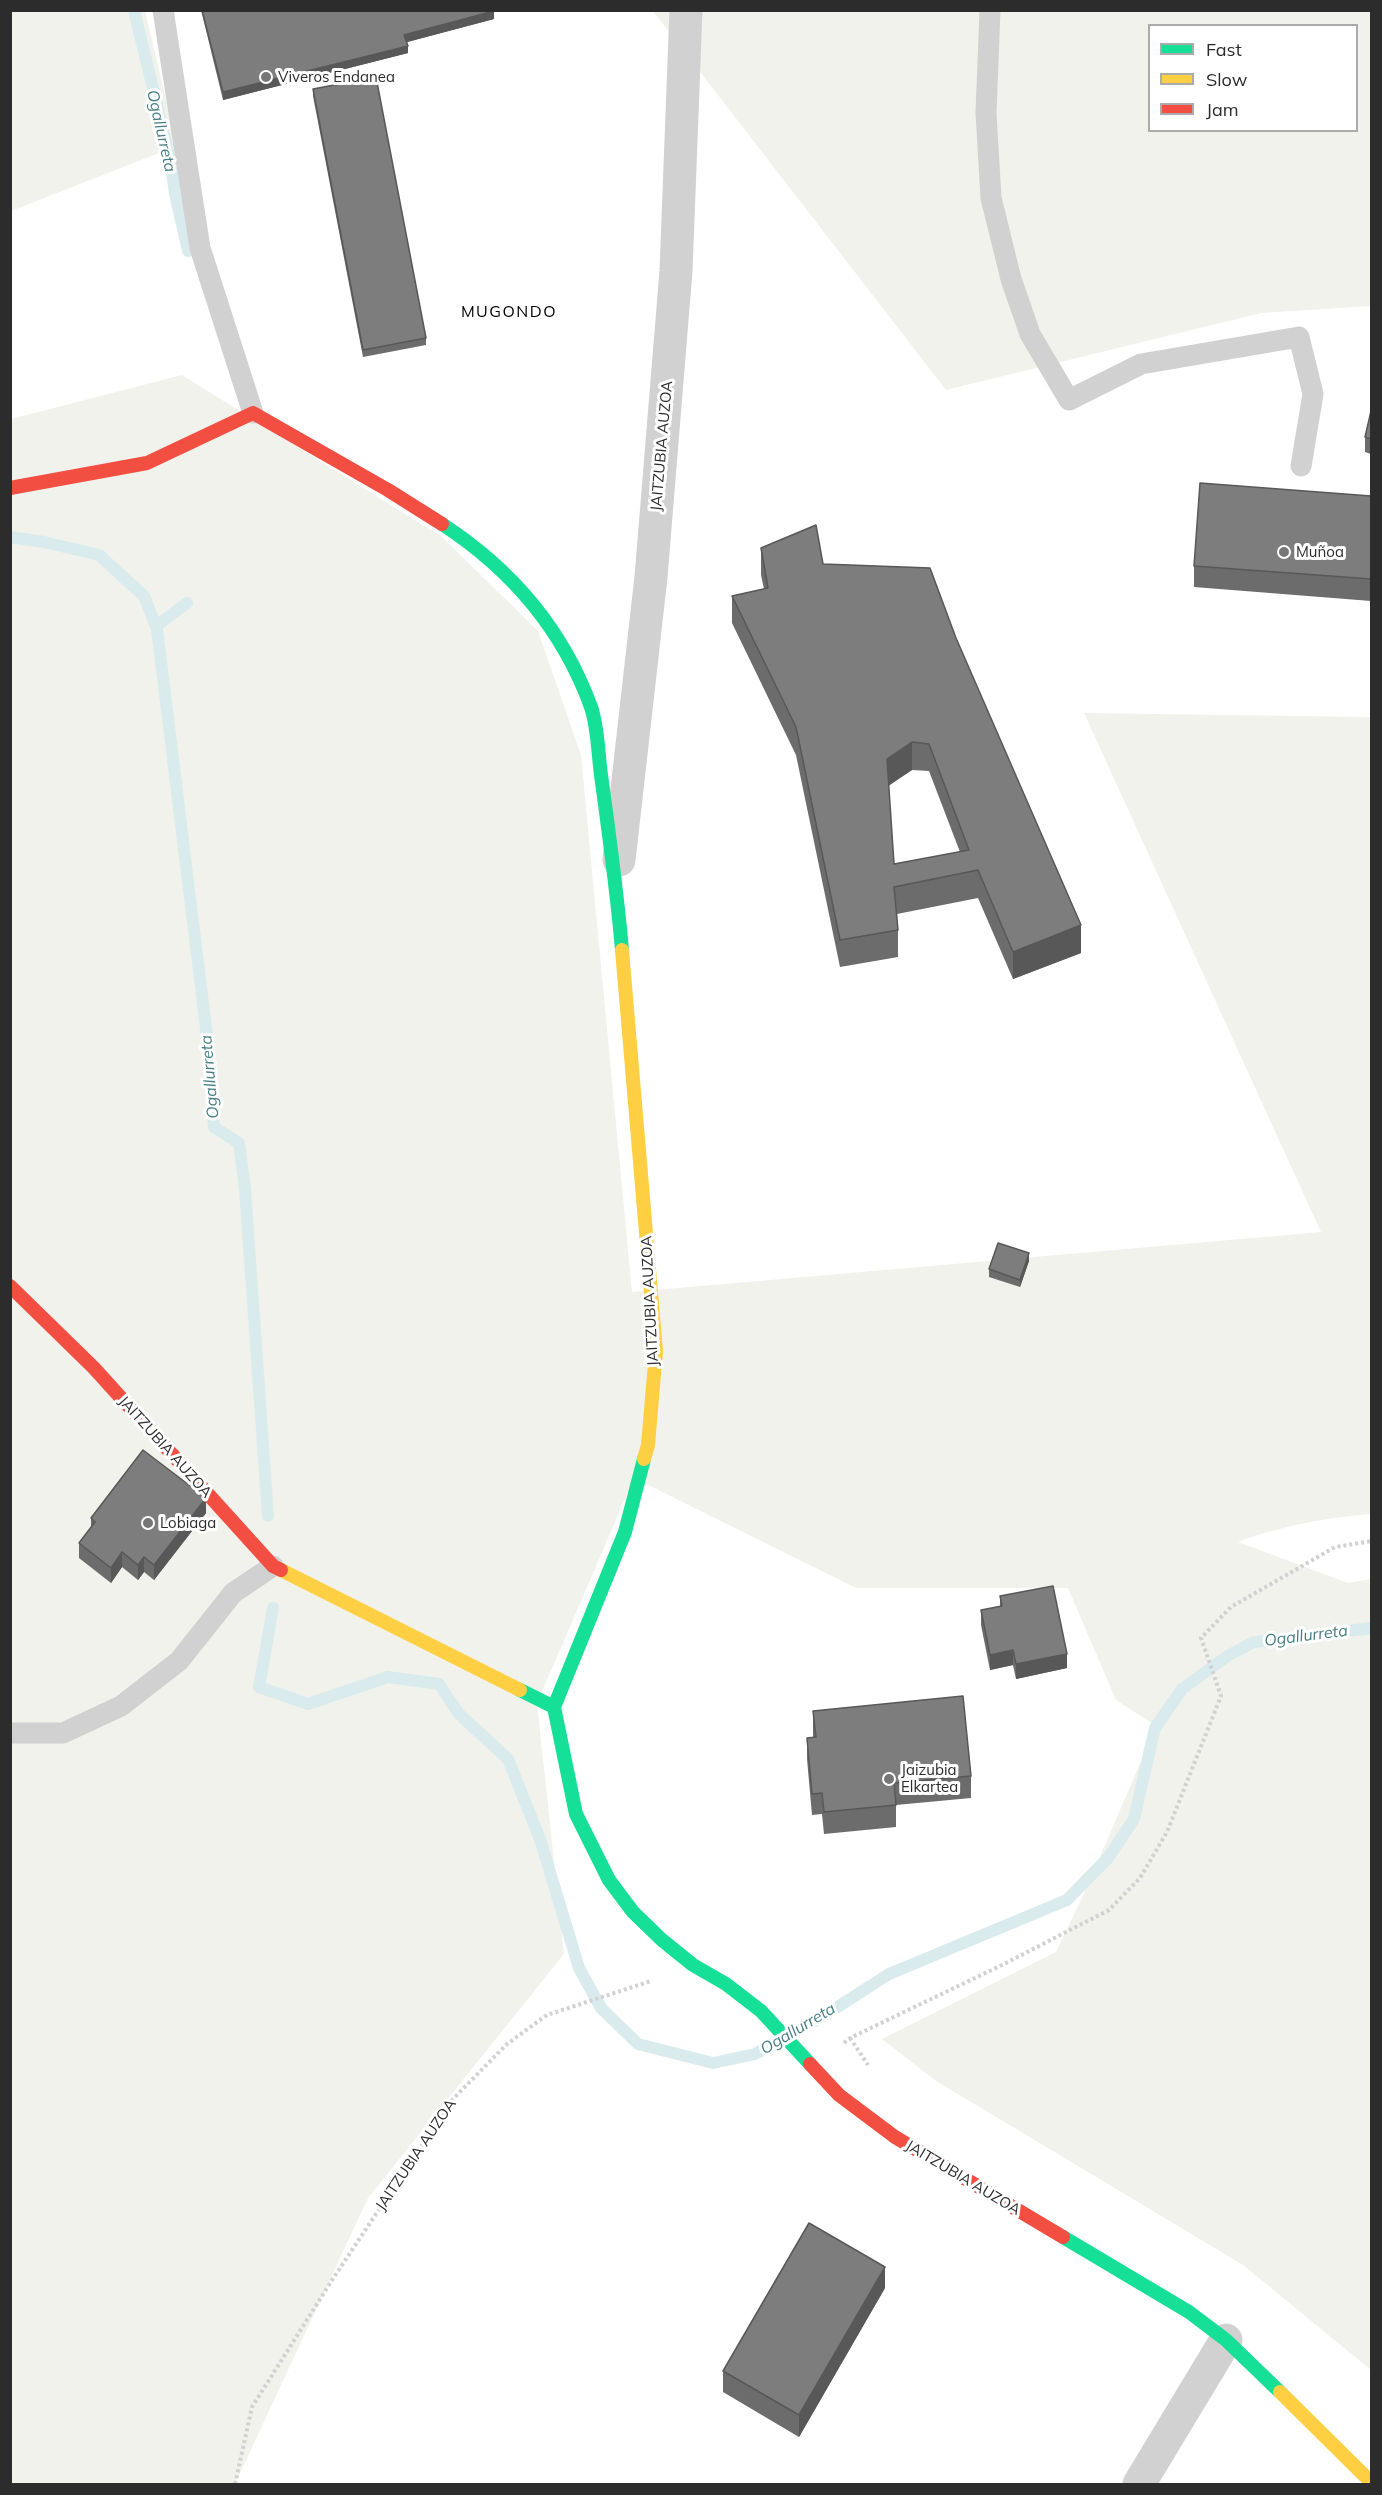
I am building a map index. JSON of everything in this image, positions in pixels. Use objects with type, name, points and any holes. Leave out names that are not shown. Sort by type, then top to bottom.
[{"type":"street","name":"JAITZUBIA AUZOA","points":[[616,880],[651,577],[674,295],[686,10]]},
{"type":"street","points":[[10,488],[147,463],[253,413]]},
{"type":"street","name":"JAITZUBIA AUZOA","points":[[253,413],[388,490],[466,540],[499,567],[529,598],[560,642],[576,670],[592,710],[616,880],[656,1351],[648,1445],[625,1532],[554,1707],[576,1814],[609,1880],[633,1912],[662,1941],[693,1965],[726,1984],[761,2011],[793,2043],[814,2070],[866,2117],[895,2137],[1189,2312],[1226,2340],[1371,2483]]},
{"type":"street","name":"JAITZUBIA AUZOA","points":[[10,1286],[94,1368],[273,1566],[554,1707]]},
{"type":"street","points":[[1139,2484],[1226,2340]]},
{"type":"lane","points":[[163,10],[200,248],[253,413]]},
{"type":"lane","points":[[990,10],[986,113],[991,198],[1011,279],[1030,334],[1069,400],[1141,364],[1299,337],[1312,394],[1301,466]]},
{"type":"lane","points":[[10,1733],[63,1733],[122,1706],[179,1661],[233,1593],[273,1566]]},
{"type":"path","points":[[814,2070],[850,2038],[1002,1965],[1109,1910],[1140,1878],[1167,1832],[1221,1696],[1201,1638],[1231,1607],[1335,1547],[1371,1541]]},
{"type":"path","name":"JAITZUBIA AUZOA","points":[[235,2484],[252,2407],[334,2277],[452,2100],[507,2044],[547,2015],[659,1979]]},
{"type":"shaded area","points":[[11,11],[145,11],[177,146],[11,211]]},
{"type":"shaded area","points":[[653,11],[1371,11],[1371,306],[1261,313],[946,390]]},
{"type":"shaded area","points":[[182,375],[442,537],[538,631],[581,755],[632,1292],[1321,1232],[1084,713],[1371,717],[1371,1514],[1303,1524],[1238,1542],[1348,1583],[1371,1579],[1371,2370],[1243,2265],[936,2081],[882,2039],[1056,1952],[1087,1887],[1156,1726],[1116,1700],[1068,1588],[856,1588],[634,1478],[537,1703],[564,1954],[368,2198],[235,2484],[11,2484],[11,419]]},
{"type":"building","name":"Viveros Endanea","points":[[202,10],[494,11],[404,35],[408,46],[223,92]]},
{"type":"building","points":[[376,77],[426,338],[363,350],[313,89]]},
{"type":"building","points":[[1371,411],[1371,439],[1365,437]]},
{"type":"building","name":"Muñoa","points":[[1200,483],[1371,496],[1371,579],[1194,566]]},
{"type":"building","points":[[816,525],[823,564],[930,568],[956,638],[1081,925],[1013,952],[978,870],[894,887],[898,930],[840,940],[796,727],[732,596],[768,588],[761,548]],"holes":[[[912,742],[929,744],[969,850],[894,864],[887,759]]]},
{"type":"building","points":[[998,1243],[1029,1253],[1020,1280],[989,1269]]},
{"type":"building","name":"Lobiaga","points":[[143,1450],[206,1498],[154,1565],[144,1557],[138,1565],[122,1552],[111,1568],[79,1543],[95,1522],[91,1518]]},
{"type":"building","points":[[1053,1586],[1067,1654],[1016,1664],[1013,1650],[990,1655],[981,1610],[1002,1606],[1000,1596]]},
{"type":"building","name":"Jaizubia Elkartea","points":[[963,1696],[971,1776],[894,1783],[896,1805],[824,1812],[822,1793],[812,1794],[807,1738],[816,1737],[813,1711]]},
{"type":"building","points":[[809,2223],[885,2267],[799,2415],[723,2371]]},
{"type":"waterway","name":"Ogallurreta","points":[[134,10],[170,159],[175,194],[188,251]]},
{"type":"waterway","name":"Ogallurreta","points":[[10,537],[44,542],[99,555],[144,596],[157,629],[207,1036],[214,1127],[239,1143],[245,1189],[268,1516]]},
{"type":"waterway","name":"Ogallurreta","points":[[156,626],[187,603]]},
{"type":"waterway","name":"Ogallurreta","points":[[273,1608],[259,1687],[308,1704],[388,1677],[439,1684],[459,1714],[508,1759],[540,1839],[579,1968],[601,2008],[638,2044],[713,2063],[755,2054],[825,2015],[889,1974],[1067,1900],[1108,1858],[1134,1819],[1155,1728],[1182,1689],[1229,1655],[1254,1642],[1372,1628]]},
{"type":"traffic: fast","points":[[442,524],[490,561],[532,604],[566,652],[591,707],[622,950]]},
{"type":"traffic: fast","points":[[554,1707],[625,1532],[644,1459]]},
{"type":"traffic: fast","points":[[520,1690],[554,1707],[576,1814],[609,1880],[633,1912],[693,1965],[726,1984],[761,2011],[810,2064]]},
{"type":"traffic: fast","points":[[1063,2237],[1189,2312],[1226,2340],[1280,2392]]},
{"type":"traffic: slow","points":[[622,950],[656,1351],[648,1445],[644,1459]]},
{"type":"traffic: slow","points":[[281,1570],[520,1690]]},
{"type":"traffic: slow","points":[[1280,2392],[1372,2483]]},
{"type":"traffic: jam","points":[[10,488],[147,463],[253,413],[388,490],[442,524]]},
{"type":"traffic: jam","points":[[10,1286],[94,1368],[273,1566],[281,1570]]},
{"type":"traffic: jam","points":[[810,2064],[839,2095],[895,2137],[1063,2237]]},
{"type":"place","name":"Viveros Endanea","points":[[266,77]]},
{"type":"place","name":"Muñoa","points":[[1284,552]]},
{"type":"place","name":"Lobiaga","points":[[148,1523]]},
{"type":"place","name":"Jaizubia Elkartea","points":[[889,1779]]},
{"type":"district","name":"MUGONDO","points":[[509,312]]}]
